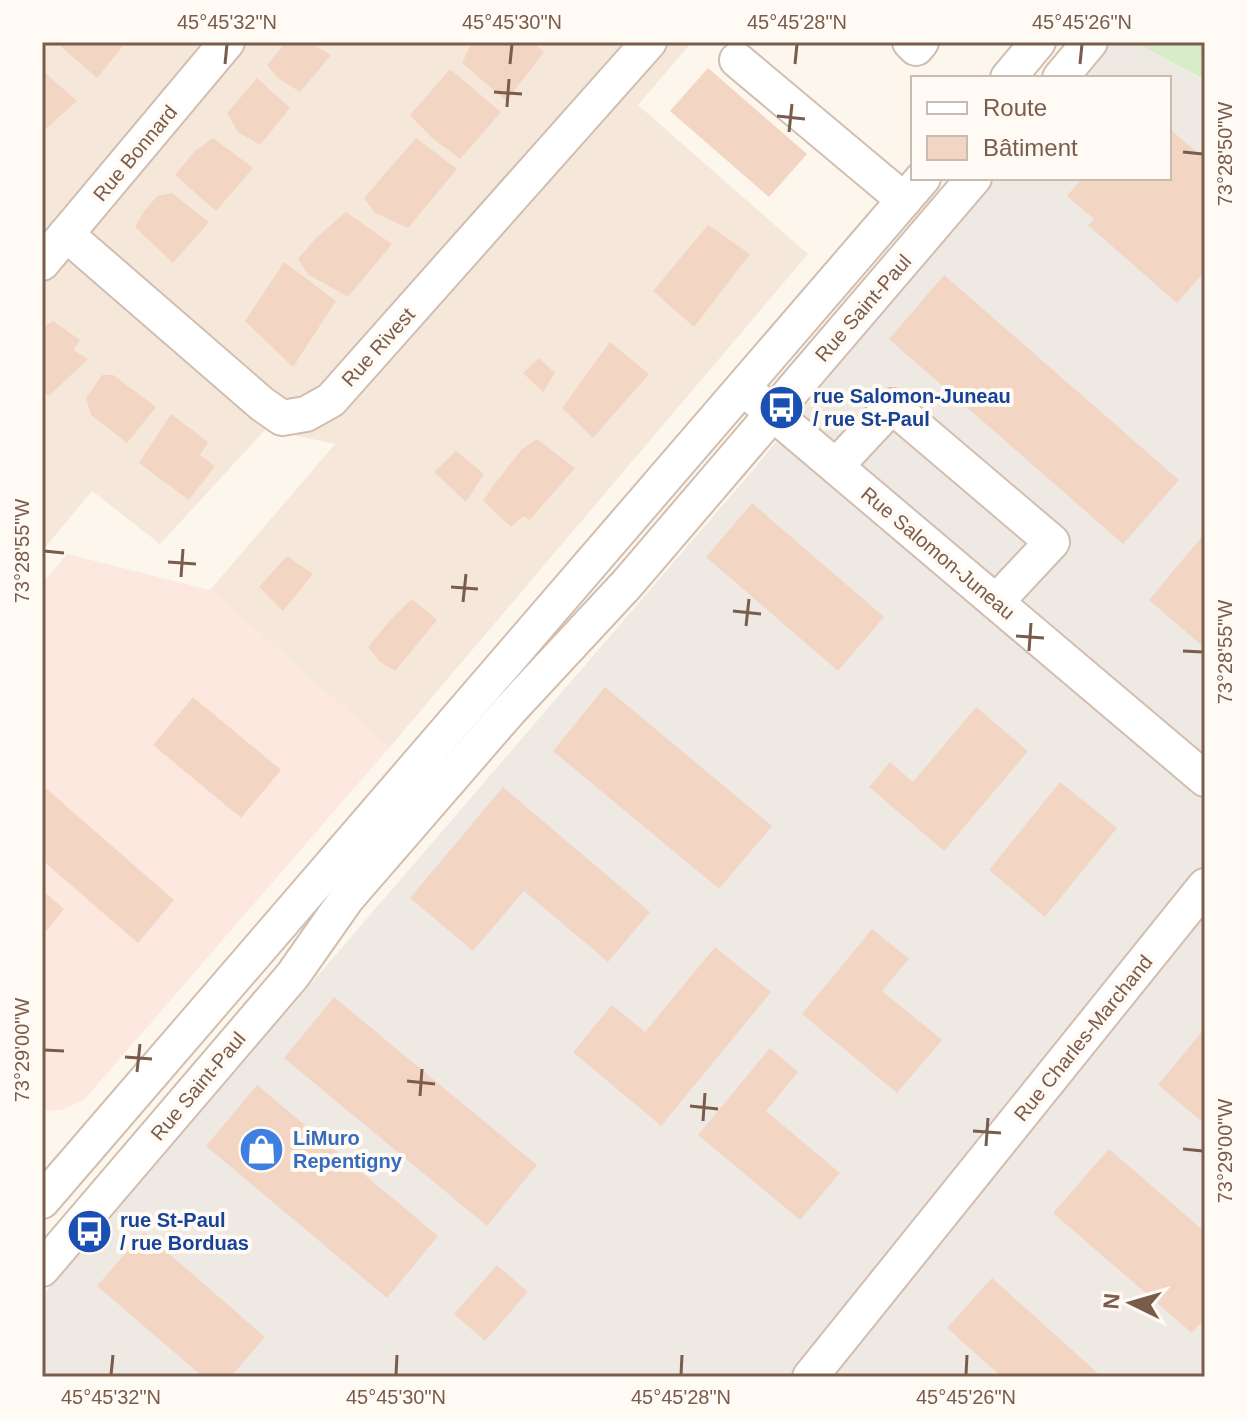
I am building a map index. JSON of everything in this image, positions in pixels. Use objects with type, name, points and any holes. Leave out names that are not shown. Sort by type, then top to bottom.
[{"type":"street","name":"Rue Bonnard","points":[[42,263],[227,42]]},
{"type":"street","name":"Rue Rivest","points":[[66,234],[262,404],[282,418],[306,414],[331,400],[649,42]]},
{"type":"street","points":[[910,42],[916,48],[921,42]]},
{"type":"street","points":[[1062,76],[1090,42]]},
{"type":"street","points":[[737,60],[913,189]]},
{"type":"street","name":"Rue Saint-Paul","points":[[42,1269],[293,975],[347,898],[509,711],[627,584],[972,180]]},
{"type":"street","name":"Rue Saint-Paul","points":[[46,1187],[305,896],[913,189]]},
{"type":"street","name":"Rue Salomon-Juneau","points":[[743,388],[1205,779]]},
{"type":"street","points":[[836,466],[892,406],[1052,542],[996,602]]},
{"type":"street","points":[[591,564],[627,584]]},
{"type":"street","points":[[476,698],[509,711]]},
{"type":"street","name":"Rue Charles-Marchand","points":[[810,1377],[1205,886]]},
{"type":"street","points":[[305,896],[347,898]]},
{"type":"street","points":[[46,1187],[89,1214]]},
{"type":"shaded area","points":[[42,42],[692,42],[638,105],[808,254],[389,748],[210,590],[335,444],[266,429],[160,544],[92,491],[42,551]]},
{"type":"shaded area","points":[[1102,42],[1134,42],[1205,81],[1205,1377],[42,1377],[42,1296],[753,470],[989,180],[1171,180],[1171,76],[1075,76]]},
{"type":"shaded area","points":[[67,554],[210,590],[389,748],[84,1100],[62,1110],[42,1111],[42,584]]},
{"type":"green space","points":[[1134,42],[1205,42],[1205,81],[1201,78]]},
{"type":"building","points":[[56,42],[117,42],[123,46],[97,78]]},
{"type":"building","points":[[286,42],[309,42],[331,55],[300,92],[278,78],[267,65]]},
{"type":"building","points":[[472,42],[532,42],[544,52],[506,101],[462,63]]},
{"type":"building","points":[[1205,46],[1205,67],[1203,67],[1200,47]]},
{"type":"building","points":[[708,68],[807,154],[769,197],[670,111]]},
{"type":"building","points":[[450,69],[501,112],[460,159],[431,137],[410,115]]},
{"type":"building","points":[[42,70],[77,101],[47,128],[42,125]]},
{"type":"building","points":[[257,78],[290,108],[260,145],[238,132],[227,113]]},
{"type":"building","points":[[1171,130],[1205,159],[1205,271],[1177,303],[1088,225],[1094,219],[1067,196],[1080,180],[1171,180]]},
{"type":"building","points":[[213,138],[253,168],[216,211],[175,175],[195,151]]},
{"type":"building","points":[[416,138],[457,169],[408,228],[375,213],[364,198]]},
{"type":"building","points":[[172,193],[209,222],[173,263],[135,227],[157,196]]},
{"type":"building","points":[[346,212],[392,244],[348,297],[309,275],[298,259],[317,237]]},
{"type":"building","points":[[708,225],[750,254],[694,327],[653,291]]},
{"type":"building","points":[[284,262],[336,301],[293,367],[245,321]]},
{"type":"building","points":[[944,275],[1179,480],[1123,544],[889,339]]},
{"type":"building","points":[[53,321],[80,340],[73,350],[88,359],[49,396],[42,391],[42,328]]},
{"type":"building","points":[[610,342],[649,374],[593,438],[562,408]]},
{"type":"building","points":[[539,358],[555,373],[543,392],[523,373]]},
{"type":"building","points":[[102,375],[113,375],[156,407],[127,443],[91,415],[86,398]]},
{"type":"building","points":[[171,414],[208,442],[200,455],[215,466],[189,500],[139,463]]},
{"type":"building","points":[[537,439],[575,468],[530,520],[523,516],[511,527],[483,501],[522,449]]},
{"type":"building","points":[[456,451],[484,474],[466,502],[434,472]]},
{"type":"building","points":[[752,503],[884,617],[838,671],[706,557]]},
{"type":"building","points":[[1205,533],[1205,648],[1149,600]]},
{"type":"building","points":[[287,556],[313,574],[283,611],[259,587]]},
{"type":"building","points":[[412,599],[437,620],[395,671],[379,661],[368,647]]},
{"type":"building","points":[[605,687],[772,826],[719,889],[553,751]]},
{"type":"building","points":[[193,697],[281,770],[241,818],[153,745]]},
{"type":"building","points":[[976,707],[1028,751],[944,851],[869,787],[890,762],[913,782]]},
{"type":"building","points":[[1060,782],[1117,828],[1045,917],[989,870]]},
{"type":"building","points":[[42,785],[174,900],[138,943],[42,860]]},
{"type":"building","points":[[503,787],[650,912],[608,962],[524,891],[473,951],[410,898]]},
{"type":"building","points":[[42,890],[64,909],[42,936]]},
{"type":"building","points":[[872,929],[909,959],[882,991],[942,1040],[897,1093],[802,1014]]},
{"type":"building","points":[[715,947],[771,992],[661,1126],[573,1052],[612,1005],[645,1032]]},
{"type":"building","points":[[334,997],[537,1165],[487,1226],[284,1058]]},
{"type":"building","points":[[1205,1028],[1205,1124],[1158,1085]]},
{"type":"building","points":[[770,1048],[798,1072],[766,1111],[840,1173],[800,1220],[698,1135]]},
{"type":"building","points":[[257,1085],[438,1236],[387,1298],[206,1146]]},
{"type":"building","points":[[1109,1149],[1205,1232],[1205,1318],[1192,1333],[1053,1213]]},
{"type":"building","points":[[144,1232],[265,1337],[231,1377],[203,1377],[97,1286]]},
{"type":"building","points":[[497,1265],[528,1292],[485,1341],[454,1314]]},
{"type":"building","points":[[992,1278],[1102,1377],[1002,1377],[947,1328]]},
{"type":"place","name":"rue Salomon-Juneau / rue St-Paul","points":[[782,408]]},
{"type":"place","name":"LiMuro Repentigny","points":[[262,1149]]},
{"type":"place","name":"rue St-Paul / rue Borduas","points":[[89,1231]]}]
